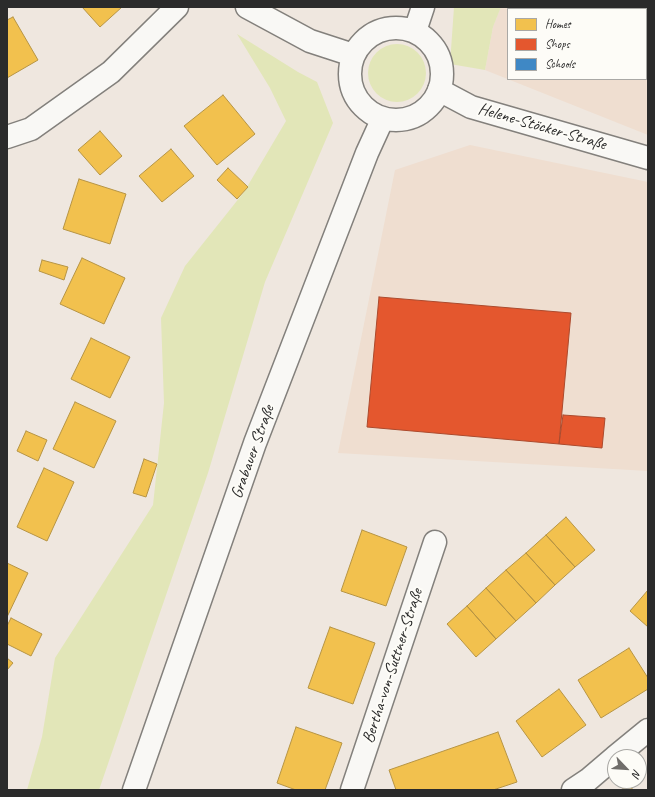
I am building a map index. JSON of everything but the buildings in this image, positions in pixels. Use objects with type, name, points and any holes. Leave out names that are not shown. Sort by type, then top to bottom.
[{"type":"main road","points":[[7,137],[31,129],[111,72],[177,7]]},
{"type":"main road","points":[[247,7],[310,42],[354,55]]},
{"type":"main road","points":[[415,31],[423,7]]},
{"type":"main road","points":[[401,28],[415,31],[427,39],[436,50],[441,62],[442,76],[439,90],[432,102],[422,112],[410,118],[396,120],[383,118],[371,113],[361,104],[354,94],[350,81],[350,68],[354,55],[361,43],[373,34],[386,29],[401,28]]},
{"type":"main road","name":"Helene-Stöcker-Straße","points":[[439,90],[471,107],[648,158]]},
{"type":"main road","name":"Grabauer Straße","points":[[134,790],[255,443],[367,153],[383,118]]},
{"type":"main road","name":"Bertha-von-Suttner-Straße","points":[[352,790],[435,542]]},
{"type":"main road","points":[[625,749],[648,730]]},
{"type":"main road","points":[[573,790],[588,780],[607,764]]},
{"type":"shaded area","points":[[501,7],[648,7],[648,135],[510,80],[647,80],[647,8],[507,8],[507,79],[485,70],[493,27]]},
{"type":"shaded area","points":[[470,145],[648,182],[648,471],[338,453],[395,170]]},
{"type":"green space","points":[[454,7],[501,7],[493,27],[485,70],[450,64]]},
{"type":"green space","points":[[237,34],[298,72],[317,82],[333,123],[265,282],[208,473],[99,790],[27,790],[42,737],[55,658],[153,505],[164,403],[161,318],[185,266],[244,192],[286,121],[270,88]]},
{"type":"green space","points":[[391,44],[403,44],[418,52],[426,67],[426,79],[418,94],[403,102],[391,102],[376,94],[368,79],[368,67],[376,52]]}]
